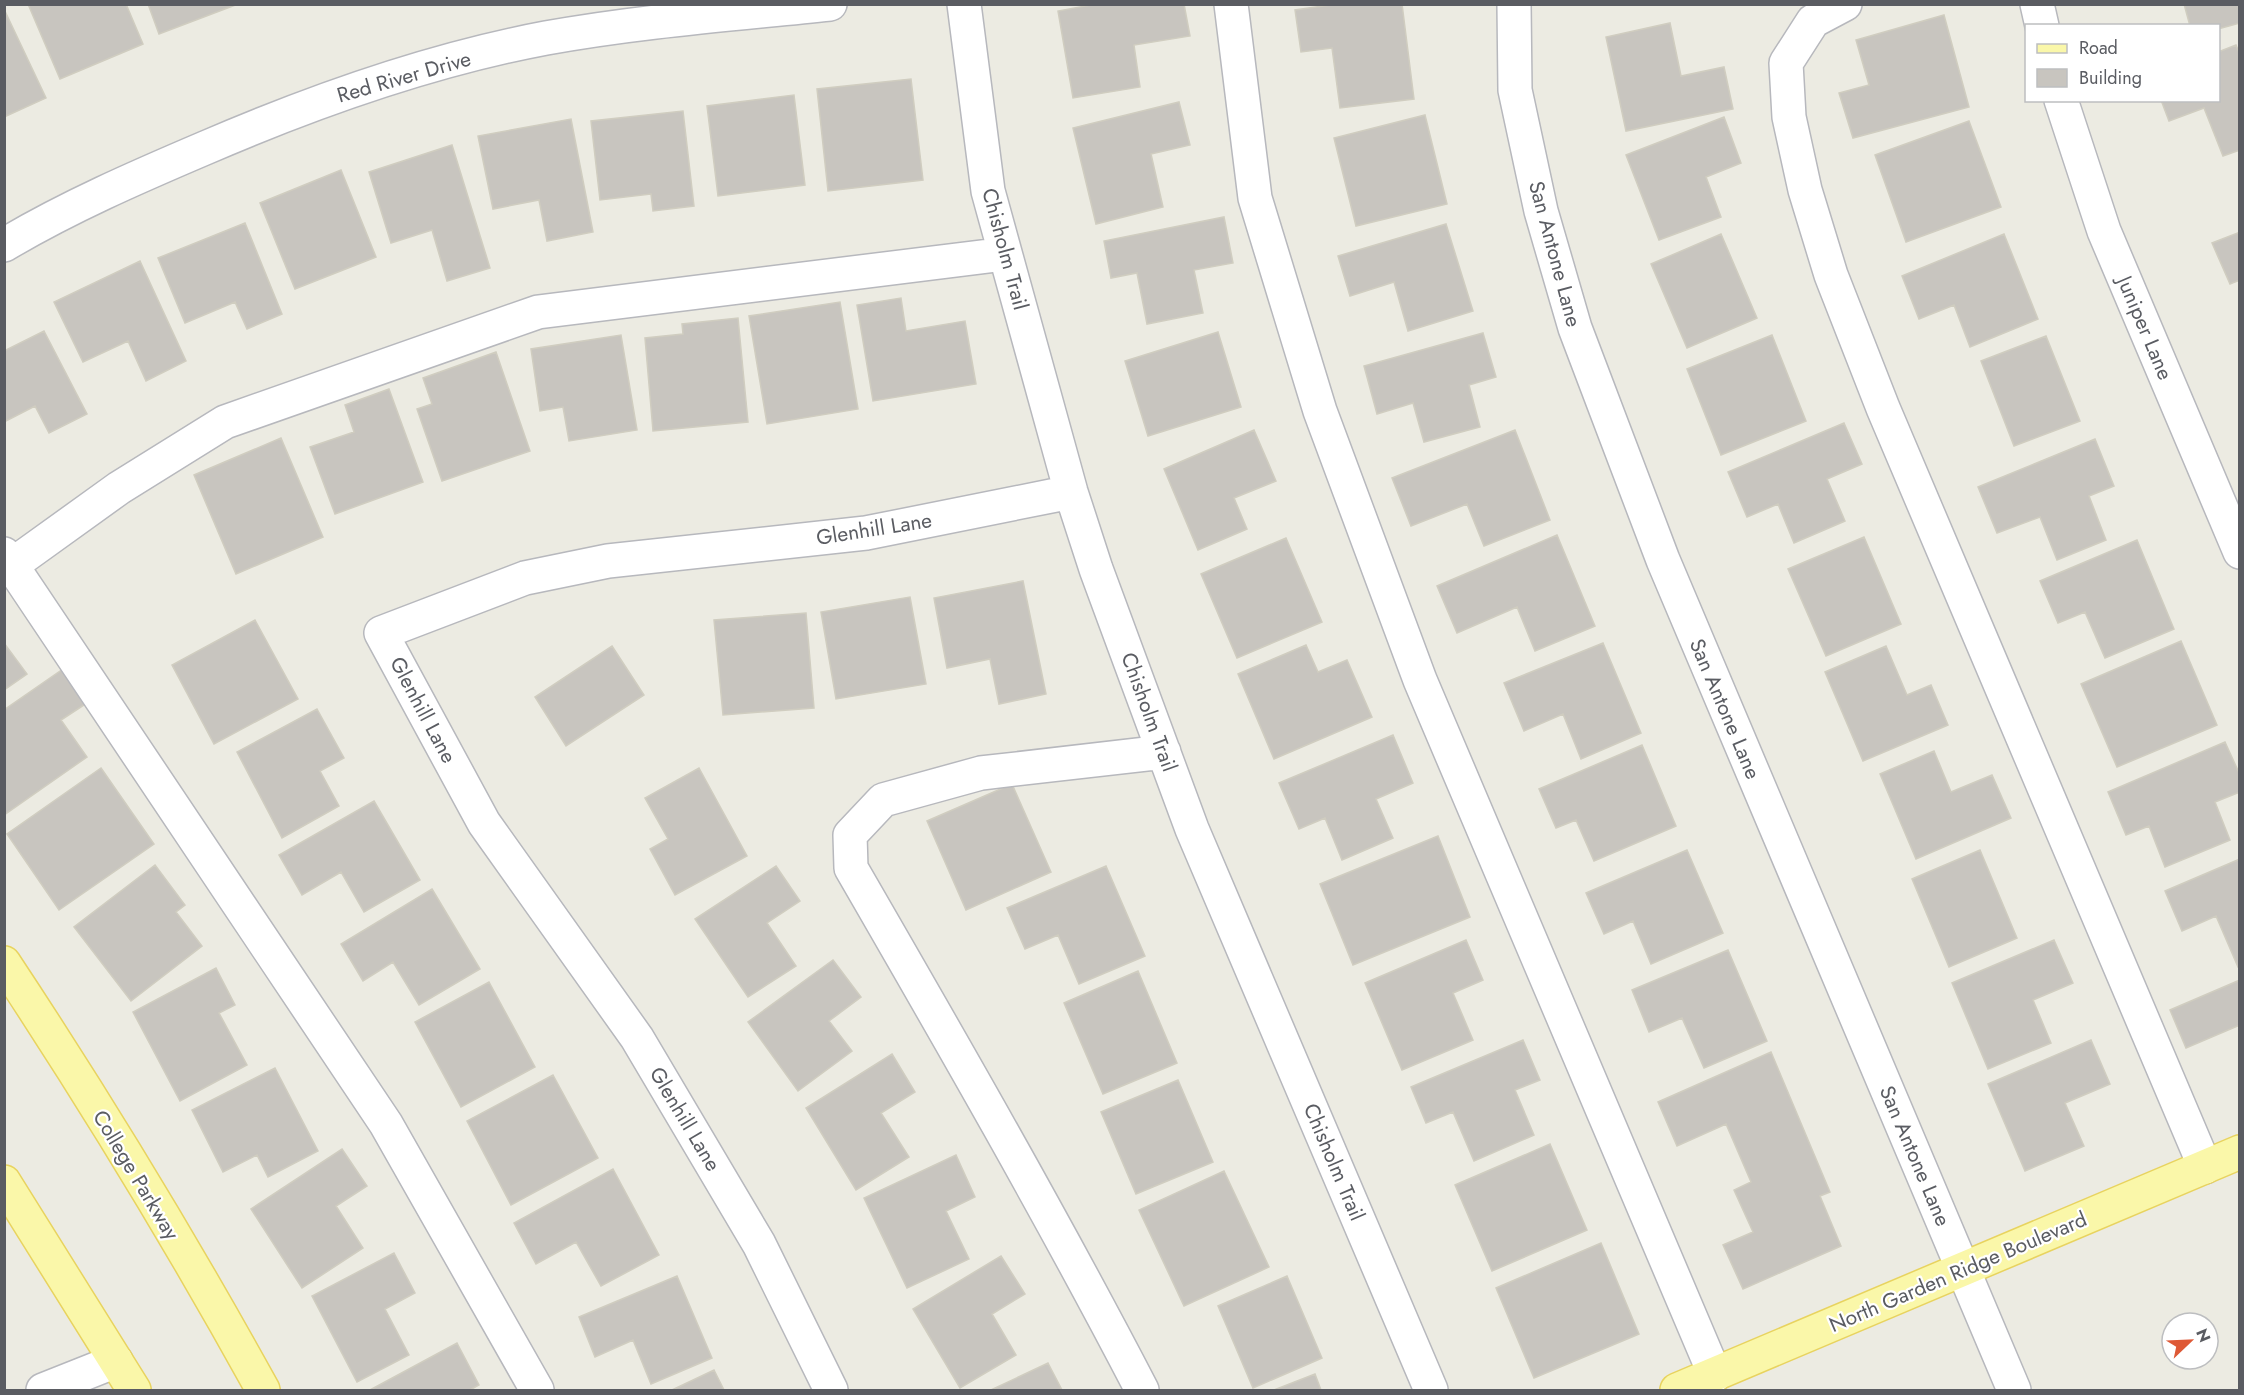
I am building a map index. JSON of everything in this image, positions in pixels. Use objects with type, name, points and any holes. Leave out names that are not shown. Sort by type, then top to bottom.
[{"type":"main road","name":"College Parkway","points":[[4,963],[55,1040],[216,1305],[263,1390]]},
{"type":"main road","name":"North Garden Ridge Boulevard","points":[[1677,1390],[2240,1152]]},
{"type":"main road","points":[[4,1182],[134,1390]]},
{"type":"street","name":"Red River Drive","points":[[4,245],[42,223],[194,152],[286,113],[414,71],[545,38],[689,18],[830,4]]},
{"type":"street","name":"Chisholm Trail","points":[[964,4],[988,191],[1071,492],[1096,569],[1192,829],[1431,1390]]},
{"type":"street","points":[[1231,4],[1255,198],[1320,411],[1420,680],[1715,1375]]},
{"type":"street","name":"San Antone Lane","points":[[1514,4],[1515,90],[1541,211],[1575,328],[1663,560],[2014,1390]]},
{"type":"street","points":[[1845,4],[1813,21],[1786,63],[1789,117],[1805,190],[1828,264],[1887,419],[2205,1167]]},
{"type":"street","points":[[2037,4],[2042,24]]},
{"type":"street","name":"Juniper Lane","points":[[2062,102],[2104,231],[2240,552]]},
{"type":"street","points":[[537,1390],[386,1124],[8,559],[225,422],[538,312],[1005,254]]},
{"type":"street","name":"Glenhill Lane","points":[[831,1390],[759,1244],[674,1100],[637,1038],[484,823],[381,633],[525,578],[597,563],[866,533],[1071,492]]},
{"type":"street","points":[[1142,1390],[1082,1274],[988,1104],[851,868],[850,835],[883,800],[981,773],[1164,752]]},
{"type":"street","points":[[43,1390],[116,1361]]},
{"type":"building","points":[[28,4],[126,4],[143,44],[60,79]]},
{"type":"building","points":[[148,4],[238,4],[159,34]]},
{"type":"building","points":[[1096,4],[1184,4],[1190,36],[1134,45],[1140,87],[1073,98],[1058,11]]},
{"type":"building","points":[[1337,4],[1402,4],[1414,99],[1340,108],[1332,48],[1301,52],[1295,10]]},
{"type":"building","points":[[2184,4],[2239,4],[2240,23],[2220,28],[2220,24],[2189,24]]},
{"type":"building","points":[[4,9],[46,98],[4,117]]},
{"type":"building","points":[[1944,15],[1969,107],[1853,138],[1839,93],[1869,85],[1856,40]]},
{"type":"building","points":[[1670,23],[1681,76],[1724,67],[1733,109],[1626,131],[1606,37]]},
{"type":"building","points":[[2236,45],[2240,55],[2240,150],[2223,156],[2204,108],[2169,121],[2162,102],[2220,102],[2220,51]]},
{"type":"building","points":[[911,79],[923,180],[828,191],[817,89]]},
{"type":"building","points":[[794,95],[805,185],[718,196],[707,106]]},
{"type":"building","points":[[1179,102],[1190,145],[1151,154],[1163,207],[1096,224],[1073,128]]},
{"type":"building","points":[[683,111],[694,206],[653,211],[651,194],[600,200],[591,121]]},
{"type":"building","points":[[1425,115],[1447,204],[1356,226],[1334,138]]},
{"type":"building","points":[[1724,117],[1741,163],[1706,177],[1721,217],[1659,240],[1626,155]]},
{"type":"building","points":[[571,119],[593,232],[547,241],[539,200],[493,209],[478,136]]},
{"type":"building","points":[[1969,121],[2001,207],[1906,242],[1875,155]]},
{"type":"building","points":[[452,145],[490,268],[447,281],[432,230],[391,243],[369,172]]},
{"type":"building","points":[[341,170],[376,257],[295,289],[260,203]]},
{"type":"building","points":[[1224,217],[1233,263],[1194,270],[1203,313],[1147,324],[1137,273],[1111,278],[1104,241]]},
{"type":"building","points":[[245,223],[282,314],[247,329],[235,302],[185,323],[158,258]]},
{"type":"building","points":[[1446,224],[1473,311],[1408,331],[1394,282],[1350,296],[1338,256]]},
{"type":"building","points":[[2240,232],[2240,280],[2230,284],[2212,243]]},
{"type":"building","points":[[1721,234],[1757,318],[1687,348],[1651,264]]},
{"type":"building","points":[[2004,234],[2038,319],[1970,347],[1954,305],[1919,319],[1902,276]]},
{"type":"building","points":[[140,261],[186,361],[146,381],[128,341],[83,362],[54,302]]},
{"type":"building","points":[[901,298],[906,331],[965,321],[976,384],[873,401],[857,305]]},
{"type":"building","points":[[840,302],[858,409],[767,424],[749,316]]},
{"type":"building","points":[[738,318],[748,422],[653,431],[645,338],[683,334],[682,324]]},
{"type":"building","points":[[44,331],[87,414],[49,433],[35,406],[4,422],[4,351]]},
{"type":"building","points":[[1218,332],[1241,407],[1148,436],[1125,361]]},
{"type":"building","points":[[1483,333],[1496,377],[1469,385],[1480,427],[1424,442],[1413,403],[1377,414],[1364,366]]},
{"type":"building","points":[[621,335],[637,430],[569,441],[563,407],[540,411],[531,349]]},
{"type":"building","points":[[1772,335],[1806,421],[1721,455],[1687,369]]},
{"type":"building","points":[[2046,336],[2080,421],[2014,446],[1981,361]]},
{"type":"building","points":[[496,352],[530,451],[442,481],[417,409],[432,404],[423,378]]},
{"type":"building","points":[[389,389],[423,482],[335,514],[310,447],[354,432],[345,405]]},
{"type":"building","points":[[1844,423],[1862,464],[1827,479],[1845,521],[1794,543],[1778,504],[1747,517],[1728,472]]},
{"type":"building","points":[[1254,430],[1276,481],[1234,498],[1247,529],[1198,550],[1164,469]]},
{"type":"building","points":[[1515,430],[1550,520],[1484,546],[1467,504],[1411,526],[1392,478]]},
{"type":"building","points":[[281,438],[323,537],[236,574],[194,475]]},
{"type":"building","points":[[2095,439],[2114,486],[2089,496],[2106,540],[2057,560],[2040,517],[1997,533],[1978,487]]},
{"type":"building","points":[[1557,535],[1595,626],[1535,651],[1517,607],[1457,633],[1437,586]]},
{"type":"building","points":[[1864,537],[1901,624],[1826,656],[1788,569]]},
{"type":"building","points":[[1286,538],[1322,622],[1237,658],[1201,574]]},
{"type":"building","points":[[2137,540],[2174,629],[2105,658],[2085,612],[2058,623],[2040,581]]},
{"type":"building","points":[[1023,581],[1046,694],[999,704],[990,659],[947,668],[934,598]]},
{"type":"building","points":[[910,597],[926,684],[836,699],[821,612]]},
{"type":"building","points":[[806,613],[814,708],[723,715],[714,620]]},
{"type":"building","points":[[255,620],[298,699],[214,744],[172,665]]},
{"type":"building","points":[[2181,641],[2217,725],[2117,767],[2081,684]]},
{"type":"building","points":[[4,643],[27,674],[4,690]]},
{"type":"building","points":[[1603,643],[1641,733],[1581,759],[1563,714],[1524,731],[1504,683]]},
{"type":"building","points":[[1306,645],[1318,672],[1347,660],[1372,717],[1274,759],[1238,674]]},
{"type":"building","points":[[612,646],[644,695],[566,746],[535,697]]},
{"type":"building","points":[[1886,646],[1907,695],[1931,685],[1948,725],[1863,761],[1825,672]]},
{"type":"building","points":[[63,669],[87,703],[61,720],[87,757],[4,815],[4,710]]},
{"type":"building","points":[[317,709],[344,758],[320,771],[339,806],[282,838],[237,752]]},
{"type":"building","points":[[1393,735],[1413,783],[1376,799],[1393,838],[1342,860],[1325,818],[1299,829],[1279,783]]},
{"type":"building","points":[[2225,742],[2240,775],[2240,792],[2215,802],[2230,840],[2165,867],[2149,826],[2126,835],[2108,792]]},
{"type":"building","points":[[1642,745],[1676,826],[1594,861],[1576,820],[1556,828],[1539,789]]},
{"type":"building","points":[[1934,751],[1951,792],[1992,775],[2011,818],[1916,859],[1880,774]]},
{"type":"building","points":[[101,768],[154,844],[59,910],[7,834]]},
{"type":"building","points":[[699,768],[747,856],[675,895],[650,849],[668,839],[645,798]]},
{"type":"building","points":[[1012,784],[1051,872],[966,910],[927,821]]},
{"type":"building","points":[[374,801],[420,880],[364,912],[341,872],[302,895],[279,855]]},
{"type":"building","points":[[1438,836],[1470,917],[1353,965],[1320,884]]},
{"type":"building","points":[[1687,850],[1723,933],[1651,964],[1633,921],[1604,934],[1586,893]]},
{"type":"building","points":[[1980,850],[2017,938],[1949,967],[1912,879]]},
{"type":"building","points":[[2240,859],[2240,966],[2238,967],[2216,916],[2182,931],[2165,891]]},
{"type":"building","points":[[155,865],[185,905],[176,912],[202,946],[131,1001],[74,927]]},
{"type":"building","points":[[776,866],[800,901],[767,923],[796,966],[748,997],[695,919]]},
{"type":"building","points":[[1106,866],[1145,956],[1079,984],[1058,935],[1025,949],[1007,908]]},
{"type":"building","points":[[432,889],[480,969],[419,1005],[393,962],[363,981],[341,944]]},
{"type":"building","points":[[1466,940],[1483,980],[1453,993],[1473,1040],[1402,1070],[1365,983]]},
{"type":"building","points":[[2054,940],[2073,983],[2033,1000],[2051,1043],[1988,1069],[1952,983]]},
{"type":"building","points":[[1728,950],[1767,1041],[1704,1068],[1682,1018],[1649,1032],[1632,990]]},
{"type":"building","points":[[833,960],[861,997],[829,1021],[852,1051],[798,1091],[748,1022]]},
{"type":"building","points":[[216,968],[235,1005],[219,1013],[247,1065],[180,1101],[133,1012]]},
{"type":"building","points":[[1138,971],[1177,1063],[1103,1094],[1064,1003]]},
{"type":"building","points":[[2240,980],[2240,1025],[2186,1048],[2170,1010]]},
{"type":"building","points":[[489,982],[535,1067],[461,1107],[415,1022]]},
{"type":"building","points":[[1523,1040],[1540,1080],[1515,1090],[1534,1135],[1474,1161],[1453,1112],[1426,1123],[1411,1087]]},
{"type":"building","points":[[2091,1040],[2110,1084],[2065,1103],[2084,1146],[2025,1171],[1988,1084]]},
{"type":"building","points":[[1771,1052],[1830,1192],[1820,1196],[1841,1246],[1743,1289],[1723,1245],[1753,1232],[1734,1190],[1751,1182],[1726,1124],[1677,1146],[1658,1102]]},
{"type":"building","points":[[892,1054],[915,1092],[881,1113],[909,1157],[856,1190],[806,1108]]},
{"type":"building","points":[[275,1068],[318,1151],[268,1177],[257,1155],[223,1172],[192,1110]]},
{"type":"building","points":[[553,1075],[598,1158],[511,1205],[467,1121]]},
{"type":"building","points":[[1178,1080],[1213,1162],[1136,1194],[1101,1112]]},
{"type":"building","points":[[1550,1144],[1587,1230],[1492,1271],[1455,1185]]},
{"type":"building","points":[[342,1149],[367,1186],[336,1206],[363,1248],[302,1288],[251,1209]]},
{"type":"building","points":[[956,1155],[975,1197],[946,1211],[969,1259],[907,1288],[864,1198]]},
{"type":"building","points":[[613,1169],[659,1255],[601,1286],[576,1242],[536,1264],[514,1223]]},
{"type":"building","points":[[1224,1171],[1269,1267],[1184,1306],[1139,1210]]},
{"type":"building","points":[[1601,1243],[1639,1334],[1534,1378],[1496,1288]]},
{"type":"building","points":[[394,1253],[415,1293],[385,1309],[409,1355],[357,1382],[312,1296]]},
{"type":"building","points":[[1001,1256],[1025,1294],[992,1314],[1016,1355],[960,1388],[913,1309]]},
{"type":"building","points":[[677,1276],[712,1358],[651,1384],[633,1340],[595,1357],[579,1317]]},
{"type":"building","points":[[1287,1276],[1322,1358],[1253,1388],[1218,1306]]},
{"type":"building","points":[[457,1343],[479,1385],[470,1390],[370,1390]]},
{"type":"building","points":[[1048,1363],[1062,1390],[991,1390]]},
{"type":"building","points":[[714,1370],[724,1390],[672,1390]]},
{"type":"building","points":[[1315,1374],[1321,1390],[1274,1390]]}]
